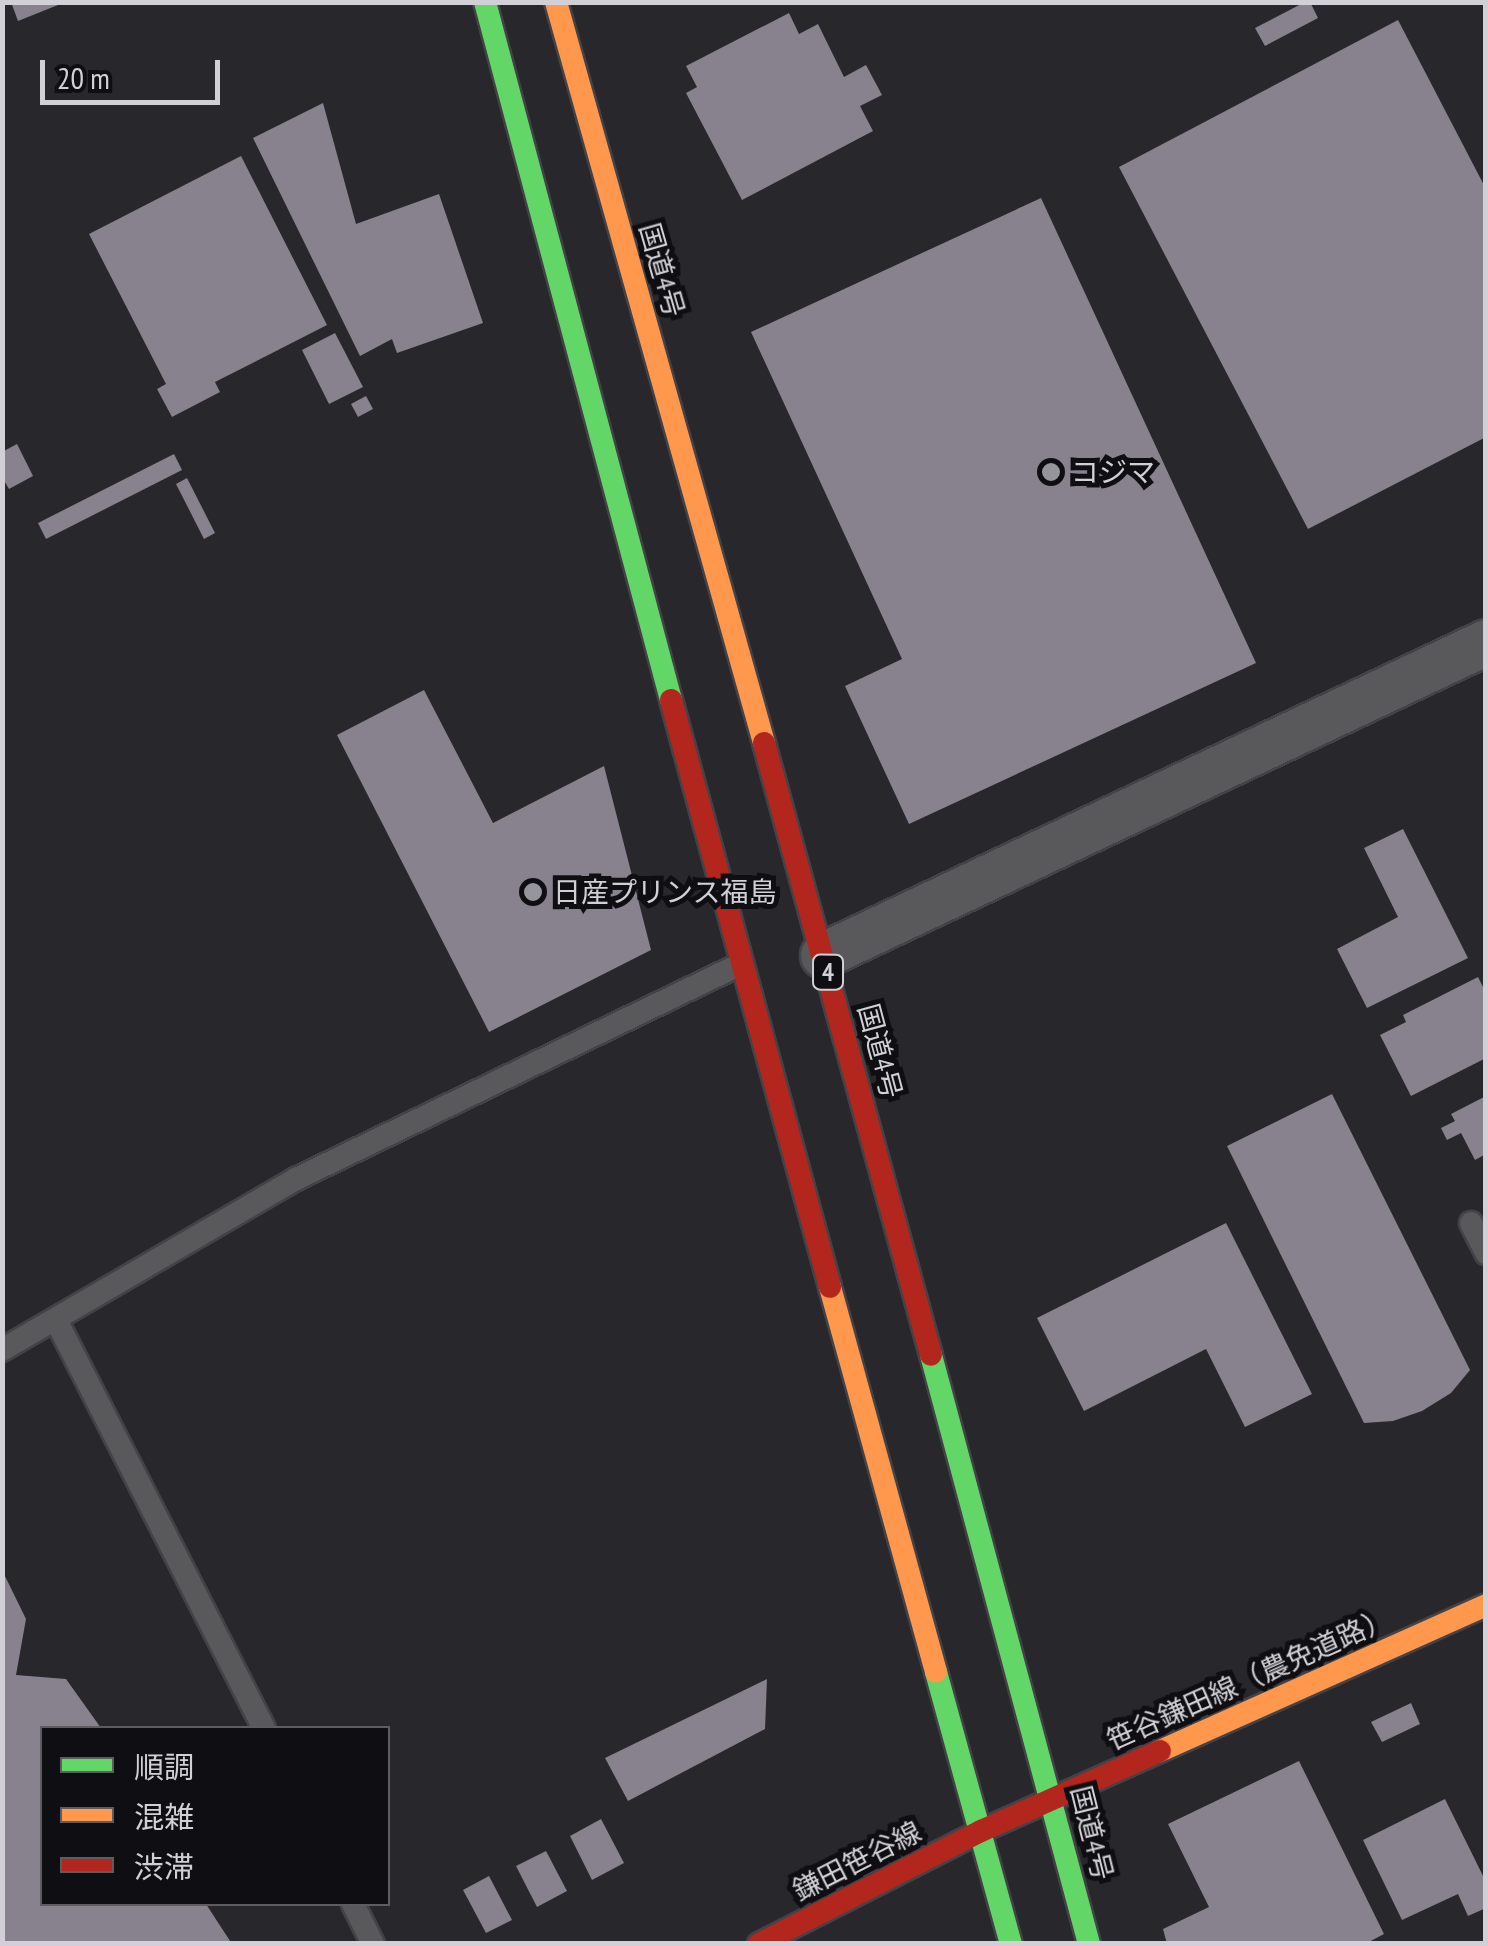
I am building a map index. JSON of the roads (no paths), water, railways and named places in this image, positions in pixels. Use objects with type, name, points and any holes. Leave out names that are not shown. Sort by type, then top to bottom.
[{"type":"main road","points":[[485,2],[741,964],[1011,1944]]},
{"type":"main road","name":"国道4号","points":[[556,2],[823,955],[1089,1944]]},
{"type":"main road","name":"笹谷鎌田線（農免道路）","points":[[982,1831],[1486,1605]]},
{"type":"main road","name":"鎌田笹谷線","points":[[760,1944],[982,1831]]},
{"type":"street","points":[[823,955],[1486,642]]},
{"type":"lane","points":[[2,1350],[296,1179],[741,964]]},
{"type":"lane","points":[[1471,1223],[1486,1253]]},
{"type":"lane","points":[[56,1320],[263,1726]]},
{"type":"lane","points":[[354,1906],[374,1944]]},
{"type":"place","name":"コジマ","points":[[1051,472]]},
{"type":"place","name":"日産プリンス福島","points":[[533,892]]}]
